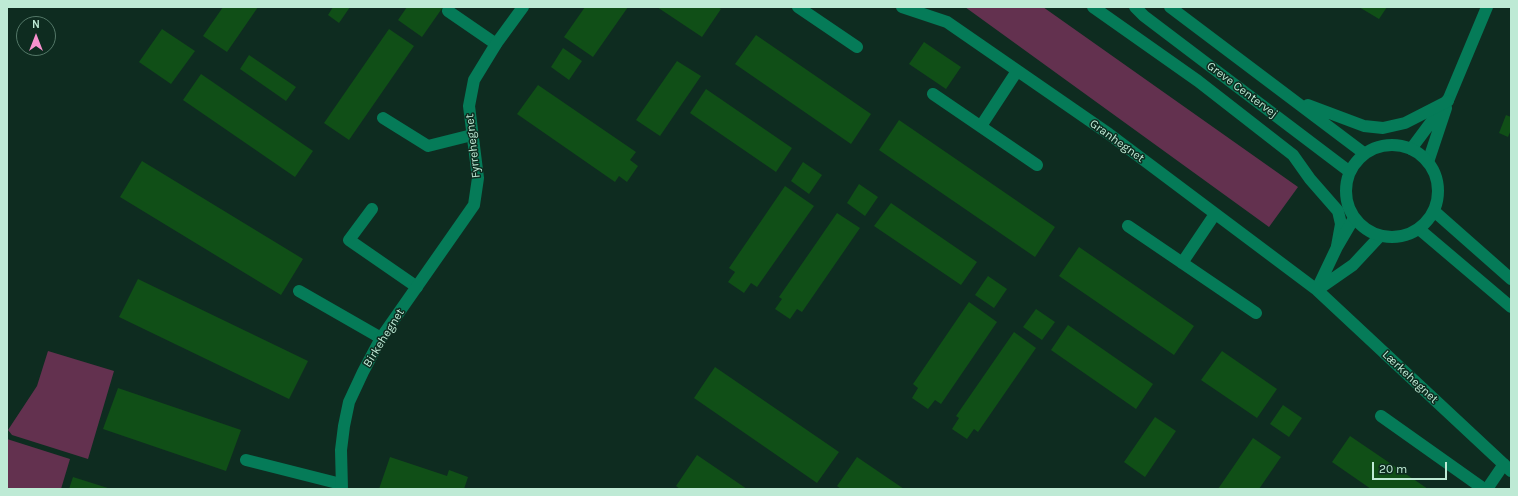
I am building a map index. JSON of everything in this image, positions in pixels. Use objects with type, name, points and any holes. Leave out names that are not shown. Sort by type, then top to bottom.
[{"type":"street","name":"Fyrrehegnet","points":[[474,205],[478,178],[469,106],[474,80],[496,44],[523,7]]},
{"type":"street","points":[[798,7],[857,47]]},
{"type":"street","name":"Granhegnet","points":[[902,7],[947,22],[1109,134],[1317,290]]},
{"type":"street","points":[[1093,7],[1198,81],[1293,155],[1310,179],[1338,211],[1341,224],[1337,247]]},
{"type":"street","name":"Greve Centervej","points":[[1135,7],[1144,16],[1350,172]]},
{"type":"street","name":"Greve Centervej","points":[[1170,7],[1365,154]]},
{"type":"street","points":[[1428,162],[1448,101],[1487,7]]},
{"type":"street","points":[[448,11],[496,44]]},
{"type":"street","points":[[981,126],[1017,71]]},
{"type":"street","points":[[933,94],[1037,164]]},
{"type":"street","points":[[1294,99],[1364,126],[1383,128],[1405,123],[1448,101]]},
{"type":"street","points":[[1411,149],[1448,101]]},
{"type":"street","points":[[383,118],[428,146],[472,135]]},
{"type":"street","points":[[1387,145],[1399,146],[1411,149],[1428,162],[1434,171],[1437,181],[1438,201],[1428,221],[1419,229],[1400,236],[1380,236],[1364,227],[1354,218],[1347,198],[1347,185],[1350,172],[1365,154],[1376,148],[1387,145]]},
{"type":"street","name":"Birkehegnet","points":[[342,486],[341,450],[344,426],[349,402],[363,372],[381,338],[474,205]]},
{"type":"street","points":[[372,208],[349,240],[417,288]]},
{"type":"street","points":[[1434,211],[1511,279]]},
{"type":"street","points":[[1182,263],[1215,214]]},
{"type":"street","points":[[1317,290],[1337,247],[1354,218]]},
{"type":"street","points":[[1128,226],[1256,313]]},
{"type":"street","points":[[1419,229],[1511,307]]},
{"type":"street","points":[[1317,290],[1353,266],[1380,236]]},
{"type":"street","name":"Lærkehegnet","points":[[1317,290],[1507,468],[1487,489]]},
{"type":"street","points":[[299,291],[381,338]]},
{"type":"street","points":[[1381,416],[1484,489]]},
{"type":"street","points":[[246,460],[342,486]]},
{"type":"shaded area","points":[[965,7],[1043,7],[1298,187],[1269,227]]},
{"type":"shaded area","points":[[48,351],[114,371],[88,459],[12,435],[8,430],[37,386]]},
{"type":"shaded area","points":[[7,439],[70,459],[61,489],[7,489]]},
{"type":"building","points":[[223,7],[258,7],[227,52],[203,36]]},
{"type":"building","points":[[333,7],[350,7],[339,23],[328,15]]},
{"type":"building","points":[[407,7],[443,7],[422,37],[398,20]]},
{"type":"building","points":[[585,7],[628,7],[593,57],[564,37]]},
{"type":"building","points":[[657,7],[718,7],[721,9],[702,37]]},
{"type":"building","points":[[1359,7],[1387,7],[1379,19]]},
{"type":"building","points":[[162,29],[195,51],[171,84],[139,62]]},
{"type":"building","points":[[389,29],[414,46],[349,140],[324,123]]},
{"type":"building","points":[[756,35],[871,114],[851,144],[735,64]]},
{"type":"building","points":[[924,42],[961,67],[946,89],[909,64]]},
{"type":"building","points":[[563,48],[582,61],[569,80],[551,67]]},
{"type":"building","points":[[249,55],[296,87],[286,101],[240,69]]},
{"type":"building","points":[[677,61],[701,76],[660,136],[636,120]]},
{"type":"building","points":[[201,74],[313,151],[295,177],[183,100]]},
{"type":"building","points":[[538,85],[636,152],[630,160],[638,166],[627,182],[619,176],[615,182],[517,114]]},
{"type":"building","points":[[706,89],[792,148],[776,172],[690,113]]},
{"type":"building","points":[[1506,115],[1511,117],[1511,130],[1508,137],[1499,133]]},
{"type":"building","points":[[899,120],[1055,227],[1035,257],[879,150]]},
{"type":"building","points":[[142,161],[303,259],[281,295],[120,197]]},
{"type":"building","points":[[803,162],[822,175],[809,194],[791,181]]},
{"type":"building","points":[[859,184],[878,197],[865,216],[847,203]]},
{"type":"building","points":[[785,186],[814,206],[757,287],[751,283],[744,293],[728,282],[735,272],[729,268]]},
{"type":"building","points":[[891,203],[977,262],[961,285],[874,226]]},
{"type":"building","points":[[837,213],[860,228],[802,312],[797,309],[790,319],[775,309],[782,299],[779,297]]},
{"type":"building","points":[[1079,247],[1194,326],[1174,355],[1059,276]]},
{"type":"building","points":[[988,276],[1007,289],[994,308],[975,295]]},
{"type":"building","points":[[138,279],[308,361],[289,399],[119,317]]},
{"type":"building","points":[[969,302],[997,322],[941,404],[935,400],[928,409],[912,398],[918,388],[913,384]]},
{"type":"building","points":[[1036,309],[1055,322],[1042,340],[1023,327]]},
{"type":"building","points":[[1068,325],[1153,384],[1136,409],[1051,350]]},
{"type":"building","points":[[1014,332],[1036,348],[978,432],[974,429],[967,439],[952,429],[959,418],[956,416]]},
{"type":"building","points":[[1222,351],[1277,389],[1257,418],[1201,380]]},
{"type":"building","points":[[715,367],[839,452],[817,483],[694,398]]},
{"type":"building","points":[[118,388],[241,430],[226,471],[103,429]]},
{"type":"building","points":[[1283,405],[1302,418],[1289,437],[1270,424]]},
{"type":"building","points":[[1155,417],[1176,431],[1145,477],[1124,462]]},
{"type":"building","points":[[1350,436],[1428,489],[1371,489],[1332,462]]},
{"type":"building","points":[[1253,438],[1281,457],[1259,489],[1218,489]]},
{"type":"building","points":[[697,455],[747,489],[680,489],[676,486]]},
{"type":"building","points":[[390,457],[447,476],[449,470],[468,477],[464,489],[379,489]]},
{"type":"building","points":[[857,457],[904,489],[841,489],[837,486]]},
{"type":"building","points":[[73,477],[111,489],[69,489]]}]
